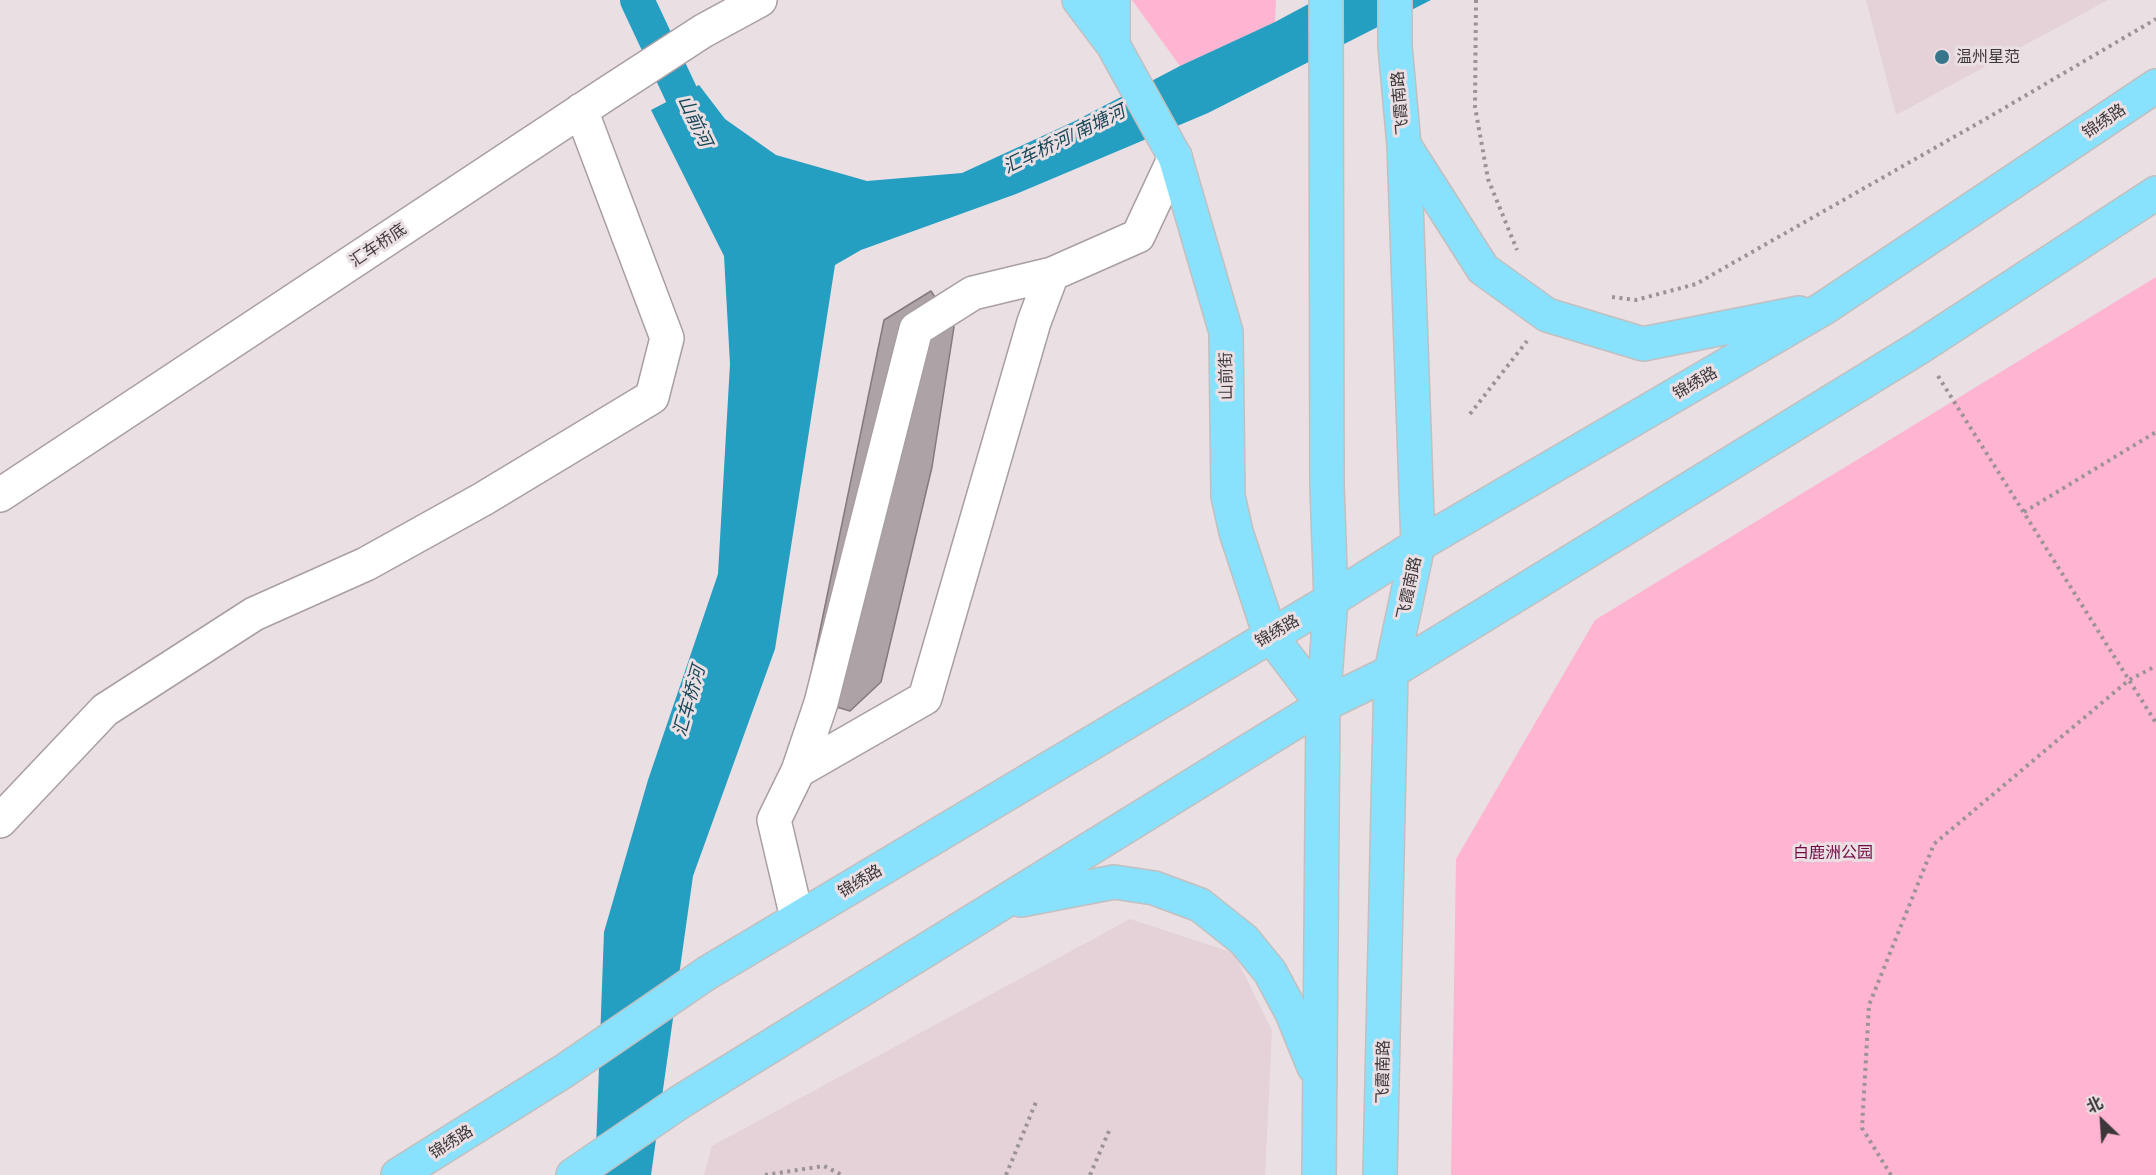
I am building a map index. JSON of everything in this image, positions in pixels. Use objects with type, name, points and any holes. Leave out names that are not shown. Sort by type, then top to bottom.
[{"type":"main road","name":"山前街","points":[[1079,0],[1116,50],[1174,156],[1226,332],[1228,496],[1236,532],[1270,635],[1323,705]]},
{"type":"main road","name":"山前街","points":[[1113,0],[1116,50]]},
{"type":"main road","points":[[1319,1175],[1323,705],[1331,600],[1327,474],[1326,0]]},
{"type":"main road","name":"飞霞南路","points":[[1380,1175],[1390,672],[1418,545],[1404,145],[1395,46],[1395,0]]},
{"type":"main road","name":"锦绣路","points":[[398,1175],[564,1071],[707,973],[797,918],[1331,600],[1418,545],[1824,308],[2156,86]]},
{"type":"main road","points":[[1404,145],[1483,270],[1547,315],[1643,344],[1824,308]]},
{"type":"main road","points":[[573,1175],[680,1102],[1323,705],[1390,672],[1920,347],[2156,193]]},
{"type":"main road","points":[[1002,904],[1114,882],[1154,888],[1200,905],[1244,940],[1270,972],[1292,1013],[1320,1081]]},
{"type":"street","name":"汇车桥底","points":[[0,495],[593,102],[703,32],[760,0]]},
{"type":"street","points":[[0,821],[105,711],[115,704],[254,614],[366,564],[483,499],[652,397],[668,338],[593,102]]},
{"type":"street","points":[[797,918],[774,820],[798,771],[821,703],[916,329],[973,293],[1052,274],[1138,236],[1174,156]]},
{"type":"street","points":[[798,771],[925,698],[1034,322],[1052,274]]},
{"type":"path","points":[[1476,0],[1475,107],[1488,179],[1515,248],[1524,255]]},
{"type":"path","points":[[1601,296],[1636,300],[1696,284],[2156,19]]},
{"type":"path","points":[[1470,414],[1547,315]]},
{"type":"path","points":[[1920,347],[2156,723]]},
{"type":"path","points":[[2024,512],[2156,432]]},
{"type":"path","points":[[1892,1175],[1862,1128],[1869,1005],[1934,844],[2129,680],[2156,666]]},
{"type":"path","points":[[1006,1175],[1036,1102]]},
{"type":"path","points":[[1090,1175],[1109,1131]]},
{"type":"path","points":[[765,1175],[824,1166],[842,1175]]},
{"type":"shaded area","name":"温州星范","points":[[1866,0],[2108,0],[1896,115]]},
{"type":"shaded area","points":[[1130,919],[1234,953],[1272,1031],[1265,1175],[704,1175],[712,1146]]},
{"type":"green space","points":[[1132,0],[1276,0],[1275,22],[1180,66]]},
{"type":"green space","name":"白鹿洲公园","points":[[2156,277],[2156,1175],[1451,1175],[1456,859],[1595,620]]},
{"type":"water","points":[[1316,0],[1431,0],[1208,113],[1016,194],[861,250],[835,265],[775,649],[693,876],[651,1175],[595,1175],[604,932],[648,780],[718,574],[730,364],[724,256],[651,110],[699,85],[725,119],[776,155],[867,181],[962,173],[1075,121],[1180,66],[1275,22]]},
{"type":"building","points":[[931,291],[954,327],[932,467],[881,682],[850,711],[806,698],[884,320]]},
{"type":"waterway","name":"山前河","points":[[637,0],[701,136]]},
{"type":"place","name":"温州星范","points":[[1942,57]]},
{"type":"water label","name":"汇车桥河/南塘河","points":[[1064,139]]},
{"type":"water label","name":"汇车桥河","points":[[689,701]]}]
